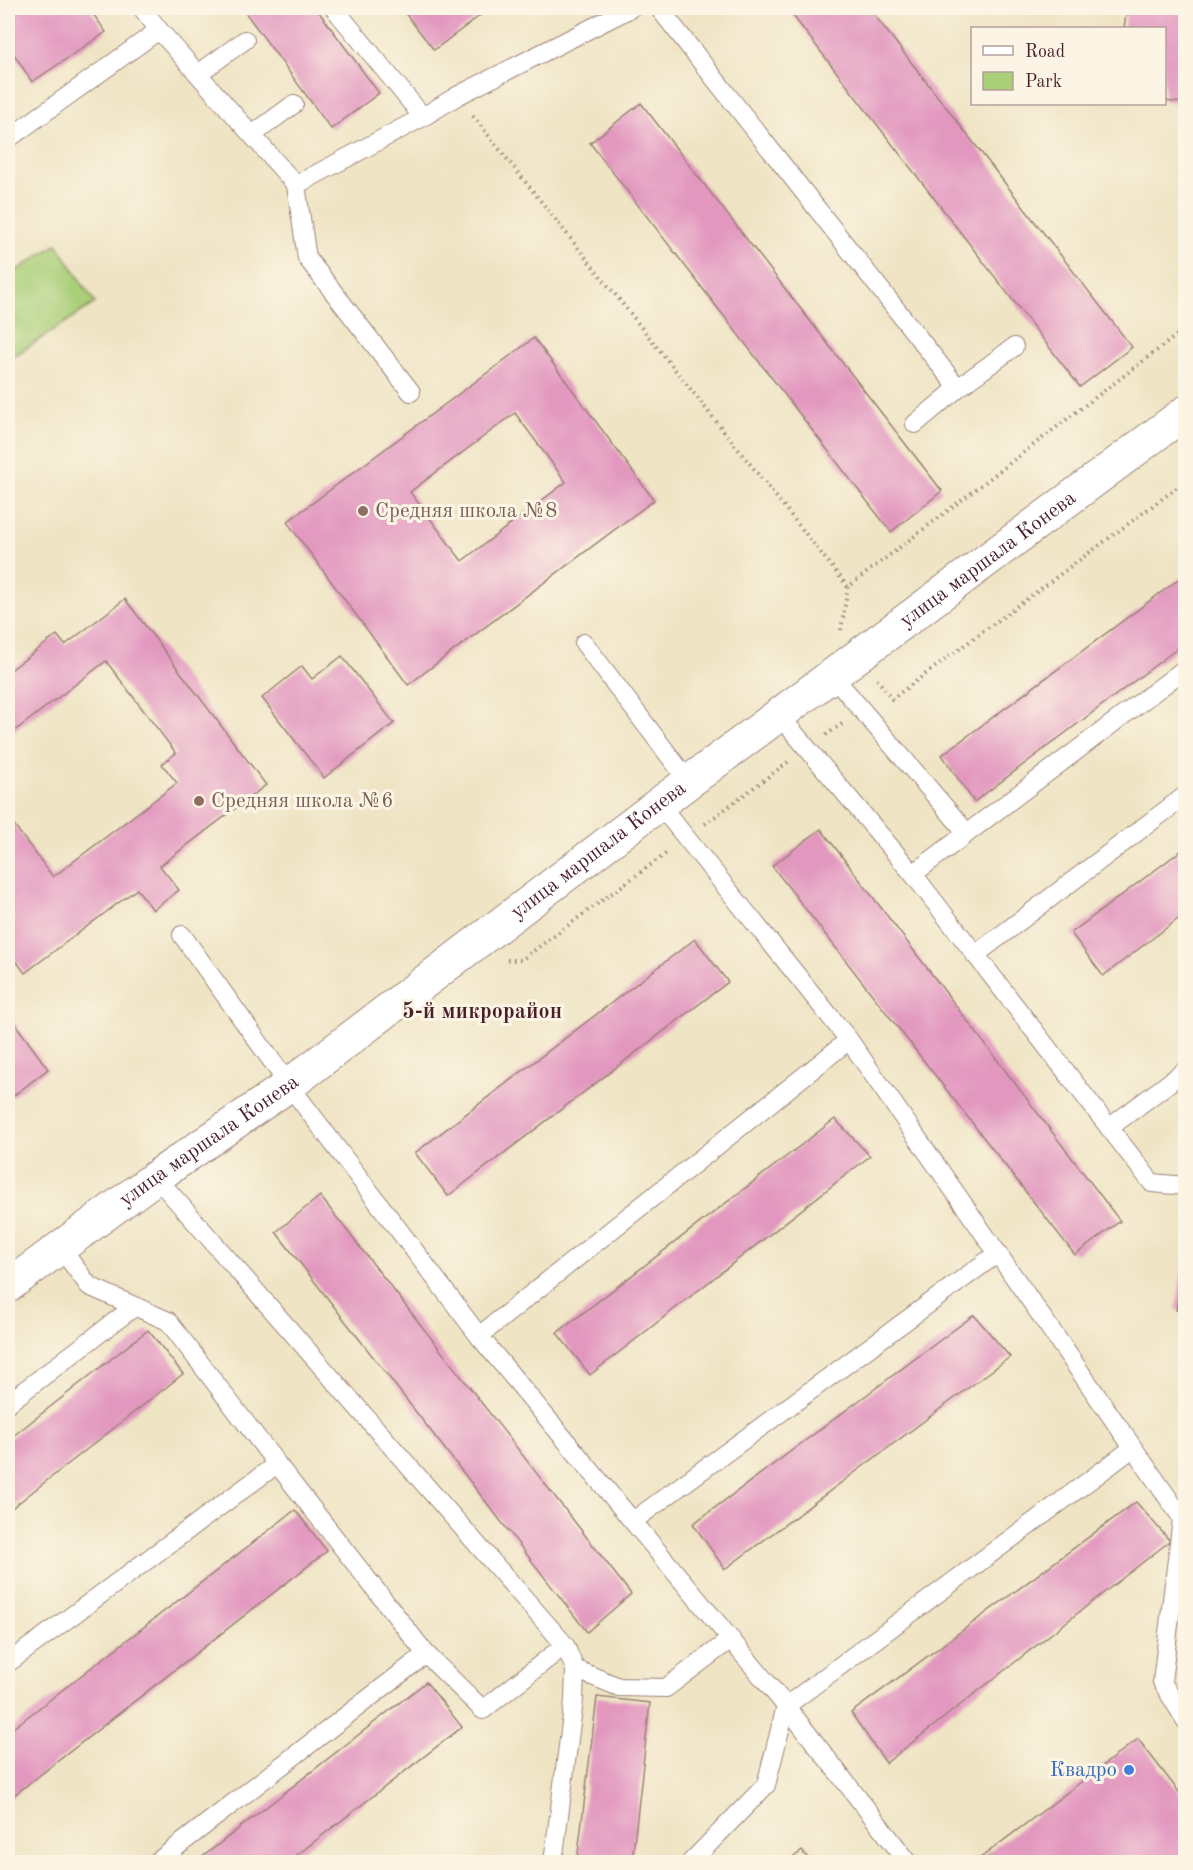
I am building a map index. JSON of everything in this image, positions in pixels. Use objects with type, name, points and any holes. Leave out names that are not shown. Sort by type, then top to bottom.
[{"type":"street","name":"улица маршала Конева","points":[[8,1286],[156,1177],[289,1085],[659,804],[1185,412]]},
{"type":"lane","points":[[334,8],[423,117]]},
{"type":"lane","points":[[296,185],[423,117],[457,96],[631,8]]},
{"type":"lane","points":[[659,8],[958,388]]},
{"type":"lane","points":[[146,9],[159,30],[296,185],[307,258],[411,392]]},
{"type":"lane","points":[[8,139],[159,30]]},
{"type":"lane","points":[[198,74],[246,40]]},
{"type":"lane","points":[[252,135],[294,104]]},
{"type":"lane","points":[[915,424],[958,388],[1014,347]]},
{"type":"lane","points":[[584,643],[689,782]]},
{"type":"lane","points":[[913,874],[1185,668]]},
{"type":"lane","points":[[832,675],[967,832]]},
{"type":"lane","points":[[780,716],[913,874],[1152,1183],[1185,1186]]},
{"type":"lane","points":[[975,955],[1185,795]]},
{"type":"lane","points":[[659,804],[849,1040],[1182,1518],[1162,1682],[1185,1721]]},
{"type":"lane","points":[[182,935],[289,1085],[479,1336],[786,1706],[908,1863]]},
{"type":"lane","points":[[479,1336],[849,1040]]},
{"type":"lane","points":[[1109,1128],[1185,1070]]},
{"type":"lane","points":[[156,1177],[565,1645],[575,1669],[574,1700],[553,1863]]},
{"type":"lane","points":[[60,1247],[89,1286],[168,1321],[426,1654],[483,1710],[565,1645]]},
{"type":"lane","points":[[633,1521],[998,1253]]},
{"type":"lane","points":[[8,1403],[134,1307]]},
{"type":"lane","points":[[691,1863],[766,1785],[786,1706],[1132,1448]]},
{"type":"lane","points":[[8,1663],[277,1464]]},
{"type":"lane","points":[[575,1669],[619,1687],[666,1688],[731,1639]]},
{"type":"lane","points":[[156,1863],[426,1654]]},
{"type":"path","points":[[457,96],[848,587]]},
{"type":"path","points":[[1185,322],[1177,335],[848,587],[840,630],[892,699],[1185,481]]},
{"type":"green space","points":[[57,244],[95,303],[8,360],[8,276]]},
{"type":"building","points":[[8,8],[89,8],[106,32],[32,82],[8,45]]},
{"type":"building","points":[[242,8],[316,8],[379,93],[331,129]]},
{"type":"building","points":[[401,8],[490,8],[434,50]]},
{"type":"building","points":[[787,8],[869,8],[1132,347],[1080,387]]},
{"type":"building","points":[[1127,8],[1186,8],[1186,103],[1166,101],[1166,27],[1124,27]]},
{"type":"building","points":[[641,103],[942,491],[891,532],[590,143]]},
{"type":"building","name":"Средняя школа №8","points":[[534,338],[654,500],[408,685],[287,522]],"holes":[[[515,413],[566,482],[462,561],[410,492]]]},
{"type":"building","points":[[1186,574],[1186,642],[974,802],[942,755]]},
{"type":"building","name":"Средняя школа №6","points":[[125,599],[266,785],[160,866],[179,890],[153,910],[137,889],[25,973],[17,962],[8,969],[8,817],[53,877],[177,783],[162,764],[176,753],[106,661],[8,736],[8,672],[57,635],[65,645]]},
{"type":"building","points":[[342,656],[394,723],[324,778],[262,698],[302,666],[312,679]]},
{"type":"building","points":[[821,829],[1120,1221],[1075,1255],[772,866]]},
{"type":"building","points":[[1186,847],[1186,913],[1103,976],[1071,933]]},
{"type":"building","points":[[695,939],[728,982],[448,1196],[415,1153]]},
{"type":"building","points":[[8,1014],[48,1069],[8,1100]]},
{"type":"building","points":[[835,1119],[870,1156],[590,1375],[557,1333]]},
{"type":"building","points":[[320,1196],[631,1594],[587,1632],[276,1232]]},
{"type":"building","points":[[1184,1260],[1186,1260],[1186,1311],[1176,1310]]},
{"type":"building","points":[[974,1315],[1010,1357],[725,1569],[693,1524]]},
{"type":"building","points":[[148,1330],[183,1374],[8,1511],[8,1440]]},
{"type":"building","points":[[1136,1502],[1170,1541],[886,1763],[851,1713]]},
{"type":"building","points":[[295,1510],[327,1551],[8,1800],[8,1732]]},
{"type":"building","points":[[426,1682],[462,1727],[288,1862],[196,1862]]},
{"type":"building","points":[[597,1697],[650,1703],[632,1862],[577,1862]]},
{"type":"building","name":"Квадро","points":[[1138,1739],[1186,1801],[1186,1862],[975,1862]]},
{"type":"building","points":[[802,1851],[811,1862],[787,1862]]},
{"type":"place","name":"Средняя школа №8","points":[[363,511]]},
{"type":"place","name":"Средняя школа №6","points":[[199,801]]},
{"type":"place","name":"Квадро","points":[[1129,1770]]},
{"type":"district","name":"5-й микрорайон","points":[[482,1012]]}]
